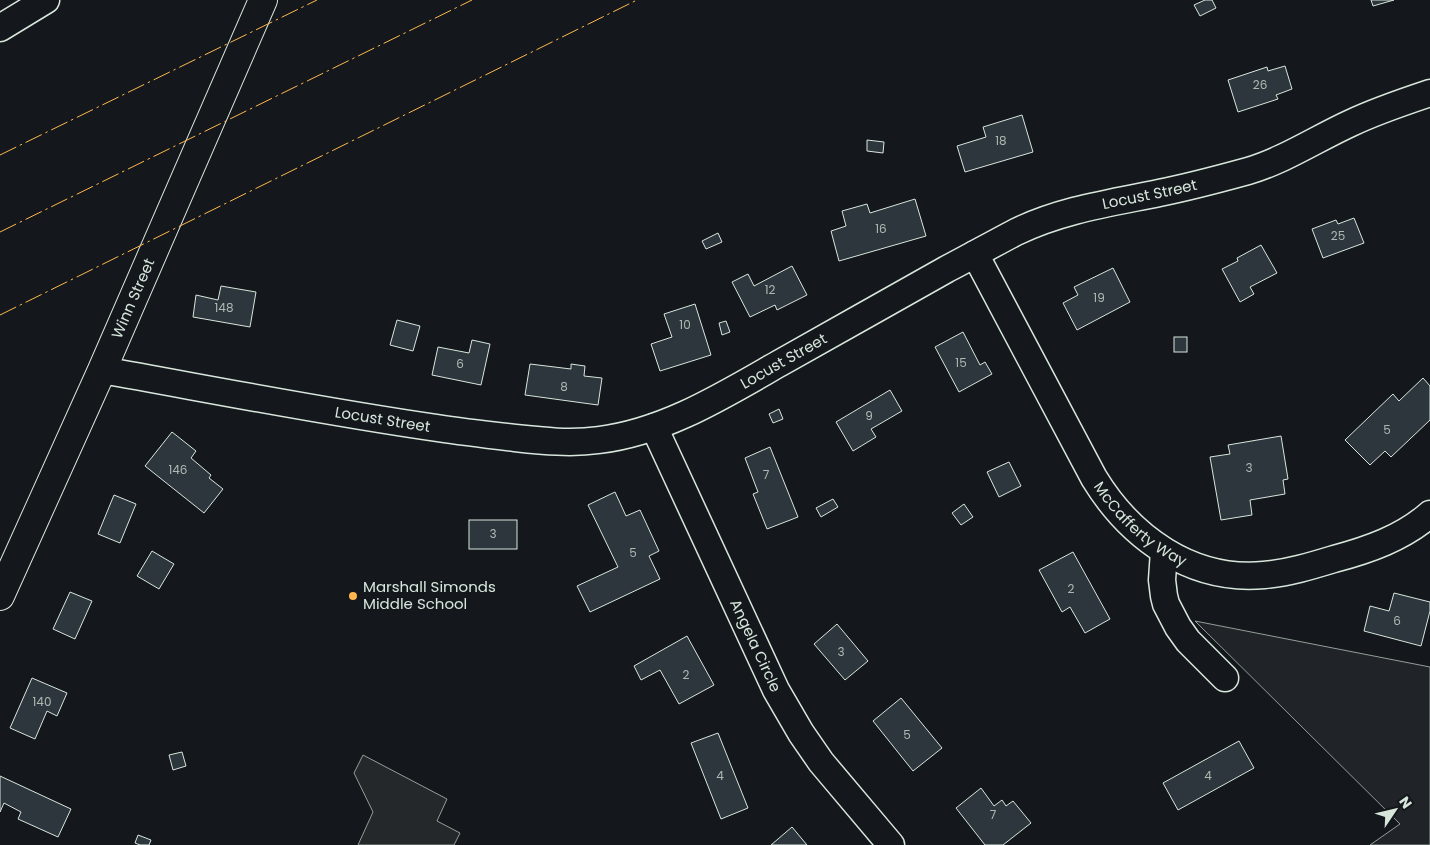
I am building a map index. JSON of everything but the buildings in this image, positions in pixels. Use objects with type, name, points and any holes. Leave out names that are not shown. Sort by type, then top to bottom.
[{"type":"main road","name":"Winn Street","points":[[0,596],[102,370],[263,0]]},
{"type":"street","points":[[0,28],[46,0]]},
{"type":"street","name":"Locust Street","points":[[102,370],[362,417],[474,434],[568,442],[601,440],[637,433],[673,419],[722,395],[975,254],[1032,225],[1067,212],[1164,192],[1258,168],[1380,110],[1430,93]]},
{"type":"street","name":"McCafferty Way","points":[[975,254],[1104,494],[1116,510],[1133,527],[1164,551],[1180,560],[1212,572],[1245,576],[1271,574],[1298,569],[1376,546],[1402,534],[1430,514]]},
{"type":"street","name":"Angela Circle","points":[[654,427],[776,690],[801,733],[821,762],[891,845]]},
{"type":"street","points":[[1164,551],[1162,580],[1166,604],[1188,641],[1225,678]]},
{"type":"shaded area","points":[[1195,621],[1430,667],[1430,845],[1370,845],[1400,824]]},
{"type":"shaded area","points":[[363,755],[447,799],[437,821],[460,833],[454,845],[358,845],[373,812],[354,773]]},
{"type":"power","points":[[0,155],[317,0]]},
{"type":"power","points":[[0,232],[472,0]]},
{"type":"power","points":[[0,315],[637,0]]},
{"type":"place","name":"Marshall Simonds Middle School","points":[[353,596]]}]
